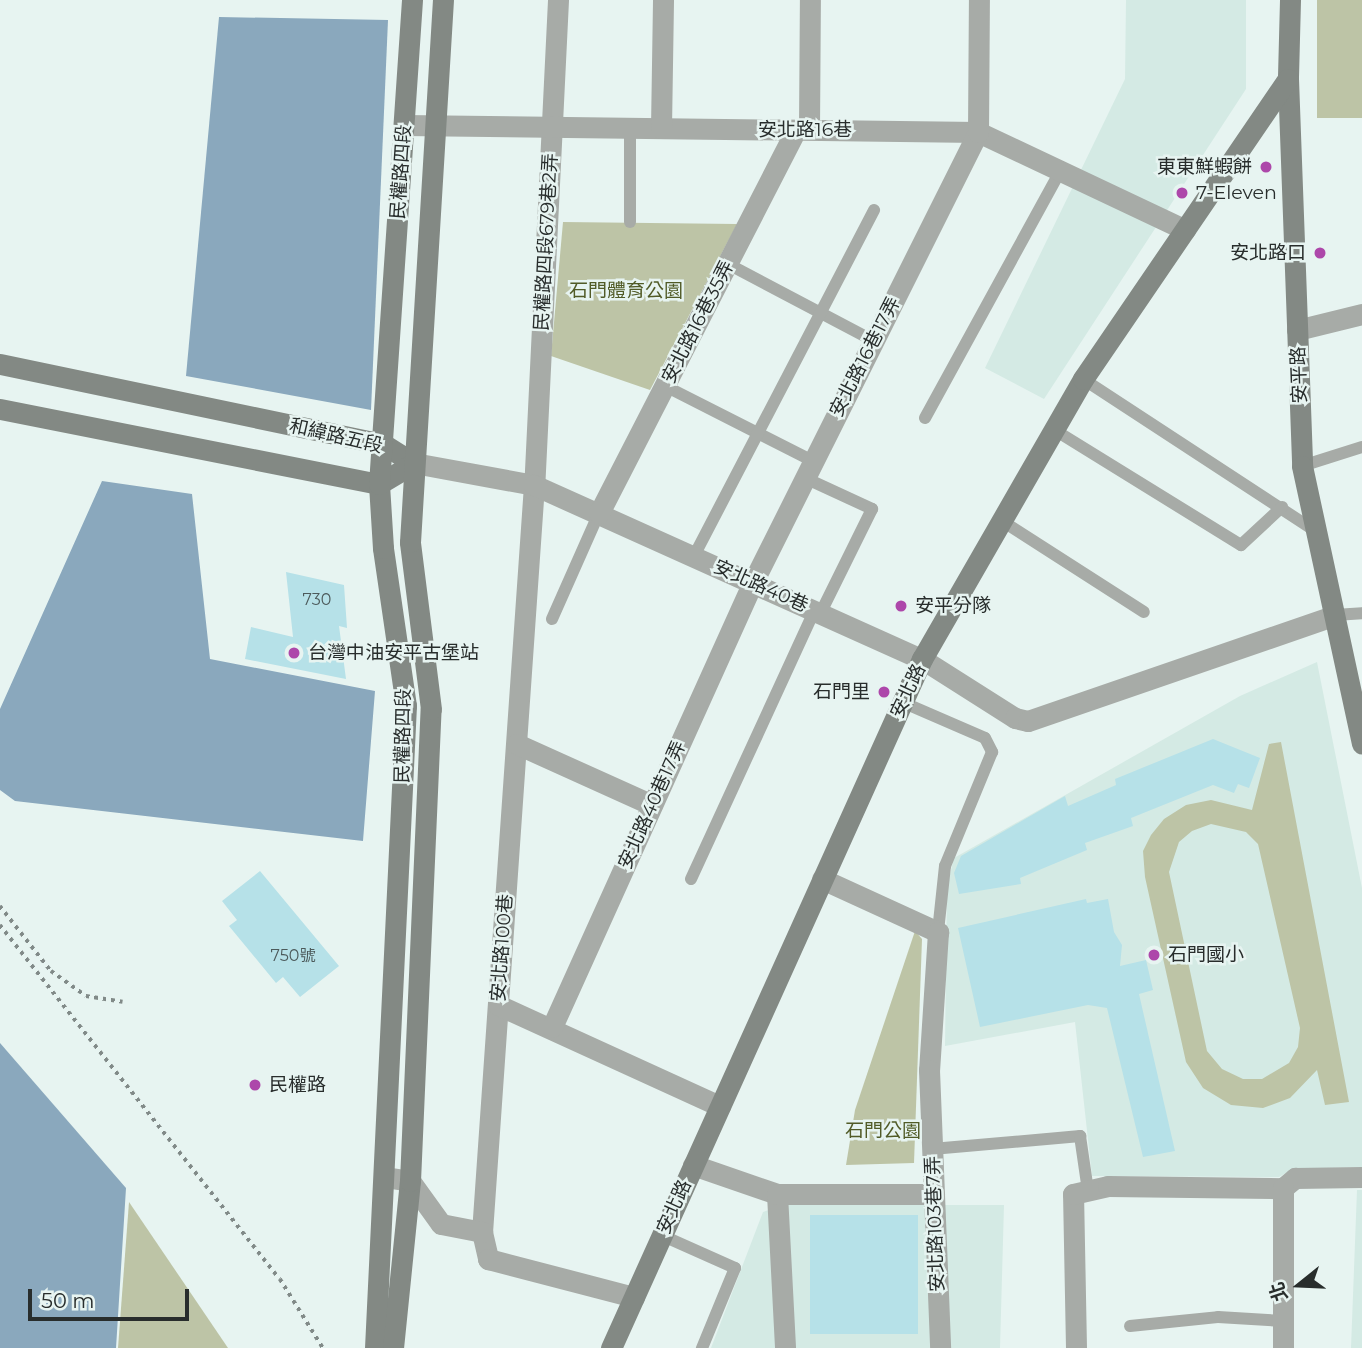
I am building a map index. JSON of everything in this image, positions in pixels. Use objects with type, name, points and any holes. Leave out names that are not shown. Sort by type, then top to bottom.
[{"type":"street","name":"民權路四段","points":[[375,1348],[406,706],[383,548],[379,484],[412,0]]},
{"type":"street","name":"民權路四段","points":[[393,1348],[410,1181],[431,709],[410,542],[443,0]]},
{"type":"street","name":"民權路四段679巷2弄","points":[[534,485],[558,0]]},
{"type":"street","points":[[661,128],[663,0]]},
{"type":"street","points":[[802,129],[810,0]]},
{"type":"street","points":[[978,132],[979,0]]},
{"type":"street","name":"安平路","points":[[1290,0],[1288,79],[1302,466],[1362,744]]},
{"type":"street","name":"安北路","points":[[611,1348],[922,659],[999,519],[1083,379],[1288,79]]},
{"type":"street","name":"安北路16巷","points":[[404,125],[978,132],[1185,230]]},
{"type":"street","name":"安北路16巷35弄","points":[[599,513],[728,264],[802,129]]},
{"type":"street","name":"安北路16巷17弄","points":[[753,582],[978,132]]},
{"type":"street","points":[[1297,330],[1362,314]]},
{"type":"street","name":"和緯路五段","points":[[0,364],[383,444],[414,463],[379,484],[0,409]]},
{"type":"street","name":"安北路40巷","points":[[414,463],[534,485],[922,659],[1015,718],[1028,721],[1335,615]]},
{"type":"street","name":"安北路100巷","points":[[534,485],[482,1232],[488,1259],[634,1297]]},
{"type":"street","name":"安北路40巷17弄","points":[[552,1027],[753,582]]},
{"type":"street","points":[[517,744],[652,806]]},
{"type":"street","points":[[822,879],[938,932]]},
{"type":"street","name":"安北路103巷7弄","points":[[938,932],[929,1070],[940,1348]]},
{"type":"street","points":[[498,1005],[552,1027],[720,1105]]},
{"type":"street","points":[[693,1165],[777,1194],[934,1194]]},
{"type":"street","points":[[385,1177],[410,1181],[440,1224],[482,1232]]},
{"type":"street","points":[[1076,1348],[1073,1195],[1108,1186],[1283,1188],[1295,1178],[1362,1178]]},
{"type":"street","points":[[1283,1188],[1283,1348]]},
{"type":"street","points":[[777,1194],[785,1348]]},
{"type":"lane","points":[[630,128],[630,222]]},
{"type":"lane","points":[[925,418],[1060,171]]},
{"type":"lane","points":[[694,556],[874,211]]},
{"type":"lane","points":[[728,264],[873,341]]},
{"type":"lane","points":[[1083,379],[1282,507],[1317,533]]},
{"type":"lane","points":[[665,386],[759,433],[872,509],[818,611],[691,879]]},
{"type":"lane","points":[[1053,429],[1241,545],[1282,507]]},
{"type":"lane","points":[[1302,466],[1362,447]]},
{"type":"lane","points":[[552,619],[599,513]]},
{"type":"lane","points":[[999,519],[1144,612]]},
{"type":"lane","points":[[1335,615],[1362,613]]},
{"type":"lane","points":[[902,702],[985,738],[992,752],[944,866],[938,932]]},
{"type":"lane","points":[[932,1149],[1080,1136],[1088,1191]]},
{"type":"lane","points":[[661,1236],[734,1268],[702,1348]]},
{"type":"lane","points":[[1130,1326],[1218,1317],[1284,1321]]},
{"type":"path","points":[[0,906],[51,971],[86,996],[123,1002]]},
{"type":"path","points":[[0,925],[280,1279],[323,1348]]},
{"type":"shaded area","points":[[1126,0],[1246,0],[1246,89],[1044,399],[985,368],[1125,79]]},
{"type":"shaded area","name":"石門國小","points":[[1317,662],[1362,888],[1362,1167],[1293,1169],[1279,1177],[1092,1176],[1075,1022],[945,1046],[947,886],[954,858],[1240,696]]},
{"type":"shaded area","points":[[1357,1190],[1362,1190],[1362,1348],[1351,1348]]},
{"type":"shaded area","points":[[783,1205],[1004,1205],[1000,1348],[711,1348],[763,1212]]},
{"type":"green space","points":[[1317,0],[1362,0],[1362,118],[1317,118]]},
{"type":"green space","name":"石門體育公園","points":[[563,222],[737,224],[650,390],[551,356]]},
{"type":"green space","points":[[1281,742],[1349,1102],[1325,1105],[1317,1070],[1290,1098],[1263,1108],[1231,1105],[1203,1088],[1186,1062],[1145,877],[1143,851],[1164,819],[1186,805],[1211,800],[1252,810],[1269,744]],"holes":[[[1211,824],[1246,832],[1258,844],[1300,1028],[1298,1047],[1289,1063],[1262,1079],[1243,1079],[1222,1069],[1207,1051],[1169,872],[1179,842],[1192,831]]]},
{"type":"green space","name":"石門公園","points":[[915,931],[922,939],[914,1163],[846,1165],[855,1110]]},
{"type":"green space","points":[[129,1202],[228,1348],[118,1348]]},
{"type":"water","points":[[219,17],[388,20],[371,410],[186,376]]},
{"type":"water","points":[[102,481],[192,494],[210,659],[375,691],[363,841],[15,801],[0,790],[0,709]]},
{"type":"water","points":[[0,1043],[126,1188],[116,1348],[0,1348]]},
{"type":"building","points":[[286,572],[344,585],[347,628],[339,626],[346,679],[245,659],[251,627],[293,637]]},
{"type":"building","points":[[1213,739],[1260,758],[1249,788],[1238,784],[1234,793],[1213,785],[1131,818],[1133,826],[1085,843],[1087,850],[1020,878],[1021,884],[959,894],[954,873],[961,856],[1065,796],[1068,806],[1116,785],[1115,779]]},
{"type":"building","points":[[260,871],[339,966],[300,997],[283,977],[276,983],[229,926],[237,920],[222,901]]},
{"type":"building","points":[[1086,899],[1087,903],[1108,899],[1114,932],[1122,945],[1120,966],[1146,960],[1153,990],[1139,994],[1175,1151],[1143,1157],[1107,1008],[1088,1005],[980,1027],[958,928]]},
{"type":"building","points":[[810,1215],[918,1215],[918,1334],[810,1334]]},
{"type":"place","name":"東東鮮蝦餅","points":[[1266,167]]},
{"type":"place","name":"7-Eleven","points":[[1182,193]]},
{"type":"place","name":"安北路口","points":[[1320,253]]},
{"type":"place","name":"安平分隊","points":[[901,606]]},
{"type":"place","name":"台灣中油安平古堡站","points":[[294,653]]},
{"type":"place","name":"石門里","points":[[884,692]]},
{"type":"place","name":"石門國小","points":[[1154,955]]},
{"type":"place","name":"民權路","points":[[255,1085]]}]
